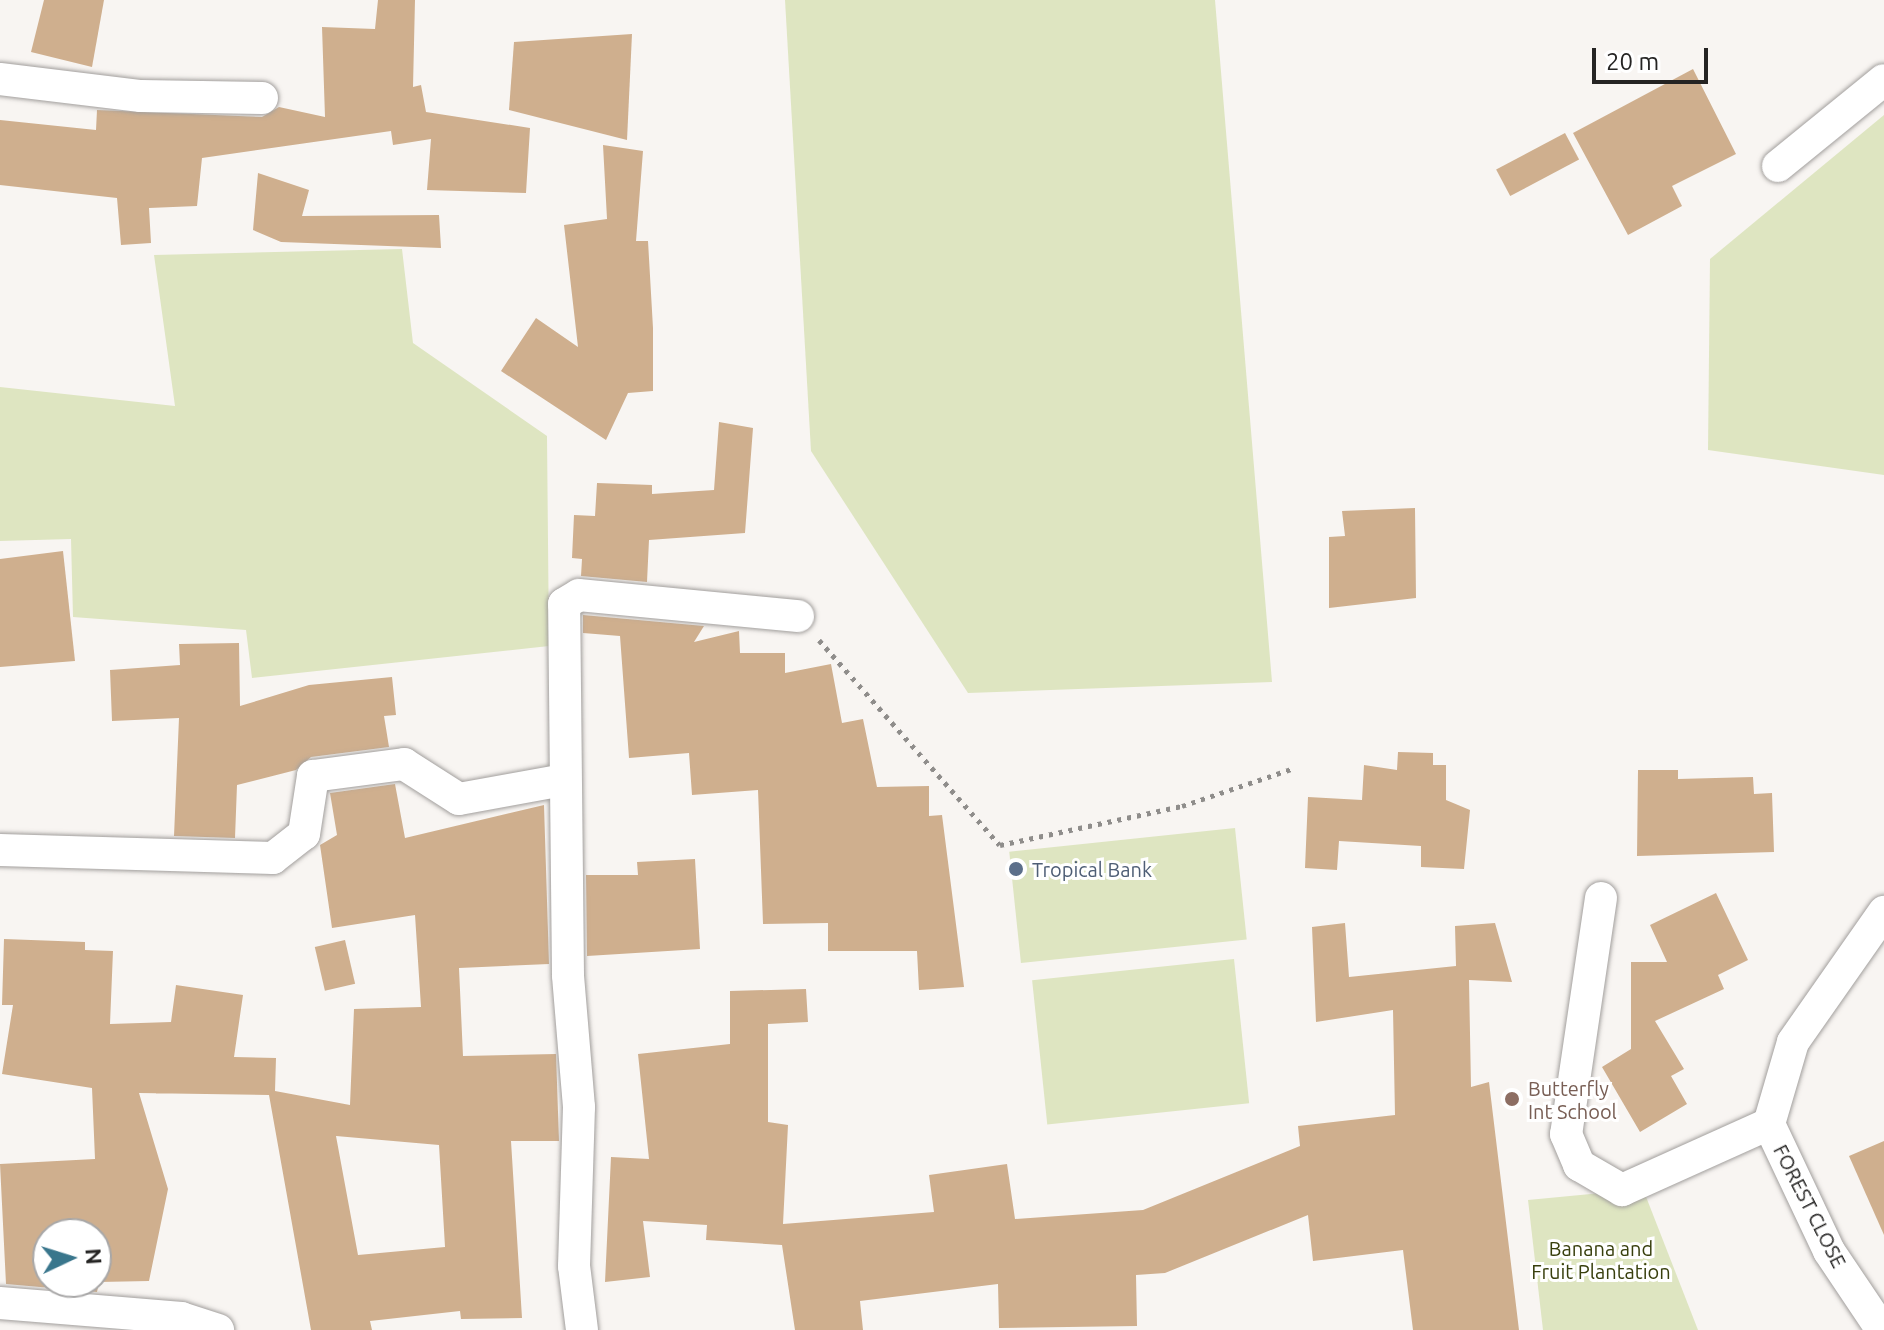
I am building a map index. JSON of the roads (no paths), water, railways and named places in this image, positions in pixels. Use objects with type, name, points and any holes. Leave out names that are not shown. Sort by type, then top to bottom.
[{"type":"street","points":[[0,79],[141,96],[262,98]]},
{"type":"street","points":[[1778,166],[1884,80]]},
{"type":"street","points":[[582,1330],[574,1266],[579,1107],[564,780],[562,635],[569,597],[798,616]]},
{"type":"street","points":[[0,850],[273,858],[304,834],[313,776],[404,764],[459,799],[564,780]]},
{"type":"street","points":[[1601,898],[1566,1134],[1579,1165],[1622,1190],[1769,1124]]},
{"type":"street","name":"FOREST CLOSE","points":[[1882,1330],[1829,1251],[1769,1124],[1793,1042],[1884,912]]},
{"type":"street","points":[[0,1303],[181,1318],[218,1330]]},
{"type":"place","name":"Tropical Bank","points":[[1016,869]]},
{"type":"place","name":"Butterfly Int School","points":[[1512,1099]]},
{"type":"park label","name":"Banana and Fruit Plantation","points":[[1601,1260]]}]
